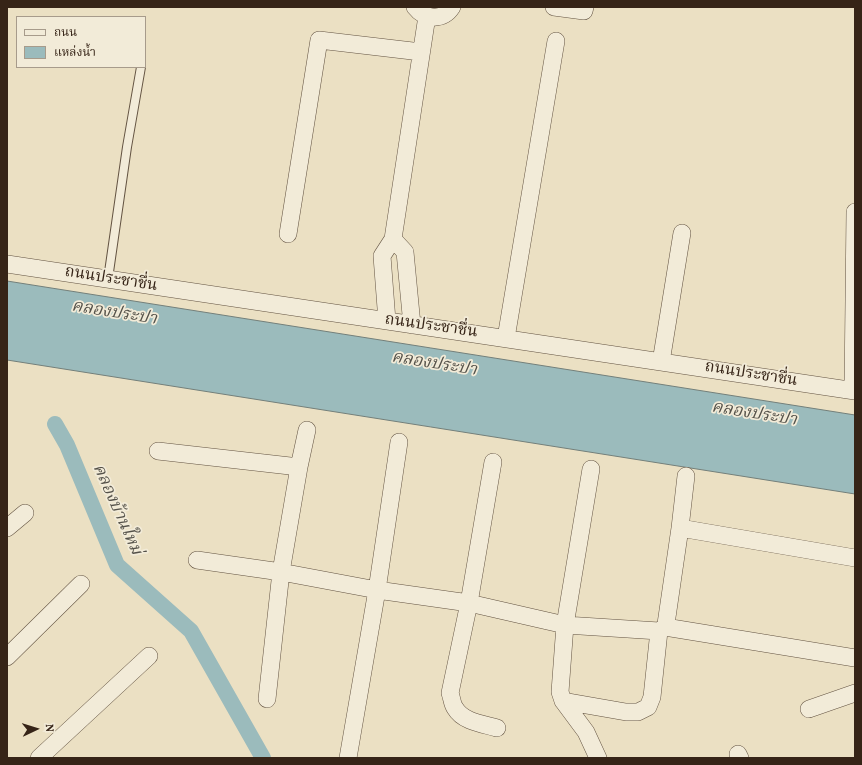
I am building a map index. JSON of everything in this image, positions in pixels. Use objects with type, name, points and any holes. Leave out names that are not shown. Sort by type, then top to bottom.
[{"type":"street","points":[[387,321],[382,256],[393,239],[421,52],[421,12],[433,18],[440,17],[446,14],[452,7]]},
{"type":"street","points":[[554,7],[584,10],[585,7]]},
{"type":"street","points":[[288,234],[319,40],[421,52]]},
{"type":"street","points":[[506,338],[556,41]]},
{"type":"street","points":[[854,391],[855,212]]},
{"type":"street","points":[[661,362],[682,233]]},
{"type":"street","points":[[393,239],[404,252],[412,325]]},
{"type":"street","name":"ถนนประชาชื่น","points":[[7,264],[854,391]]},
{"type":"street","points":[[267,699],[281,572],[299,467],[307,430]]},
{"type":"street","points":[[348,758],[377,590],[399,442]]},
{"type":"street","points":[[158,451],[299,467]]},
{"type":"street","points":[[493,462],[469,603],[450,693],[454,707],[461,716],[477,723],[497,728]]},
{"type":"street","points":[[591,469],[565,625],[560,692],[563,701],[586,732],[598,758]]},
{"type":"street","points":[[563,701],[626,712],[638,712],[648,707],[652,698],[662,629],[680,528],[686,476]]},
{"type":"street","points":[[7,528],[25,513]]},
{"type":"street","points":[[680,528],[855,558]]},
{"type":"street","points":[[197,560],[281,572],[377,590],[469,603],[565,625],[662,629],[855,658]]},
{"type":"street","points":[[7,657],[81,584]]},
{"type":"street","points":[[39,758],[149,656]]},
{"type":"street","points":[[809,710],[855,693]]},
{"type":"lane","points":[[108,279],[127,147],[141,68]]},
{"type":"water","name":"คลองประปา","points":[[7,281],[855,415],[855,494],[7,360]]},
{"type":"waterway","name":"คลองบ้านใหม่","points":[[55,424],[67,445],[117,565],[191,631],[263,758]]}]
